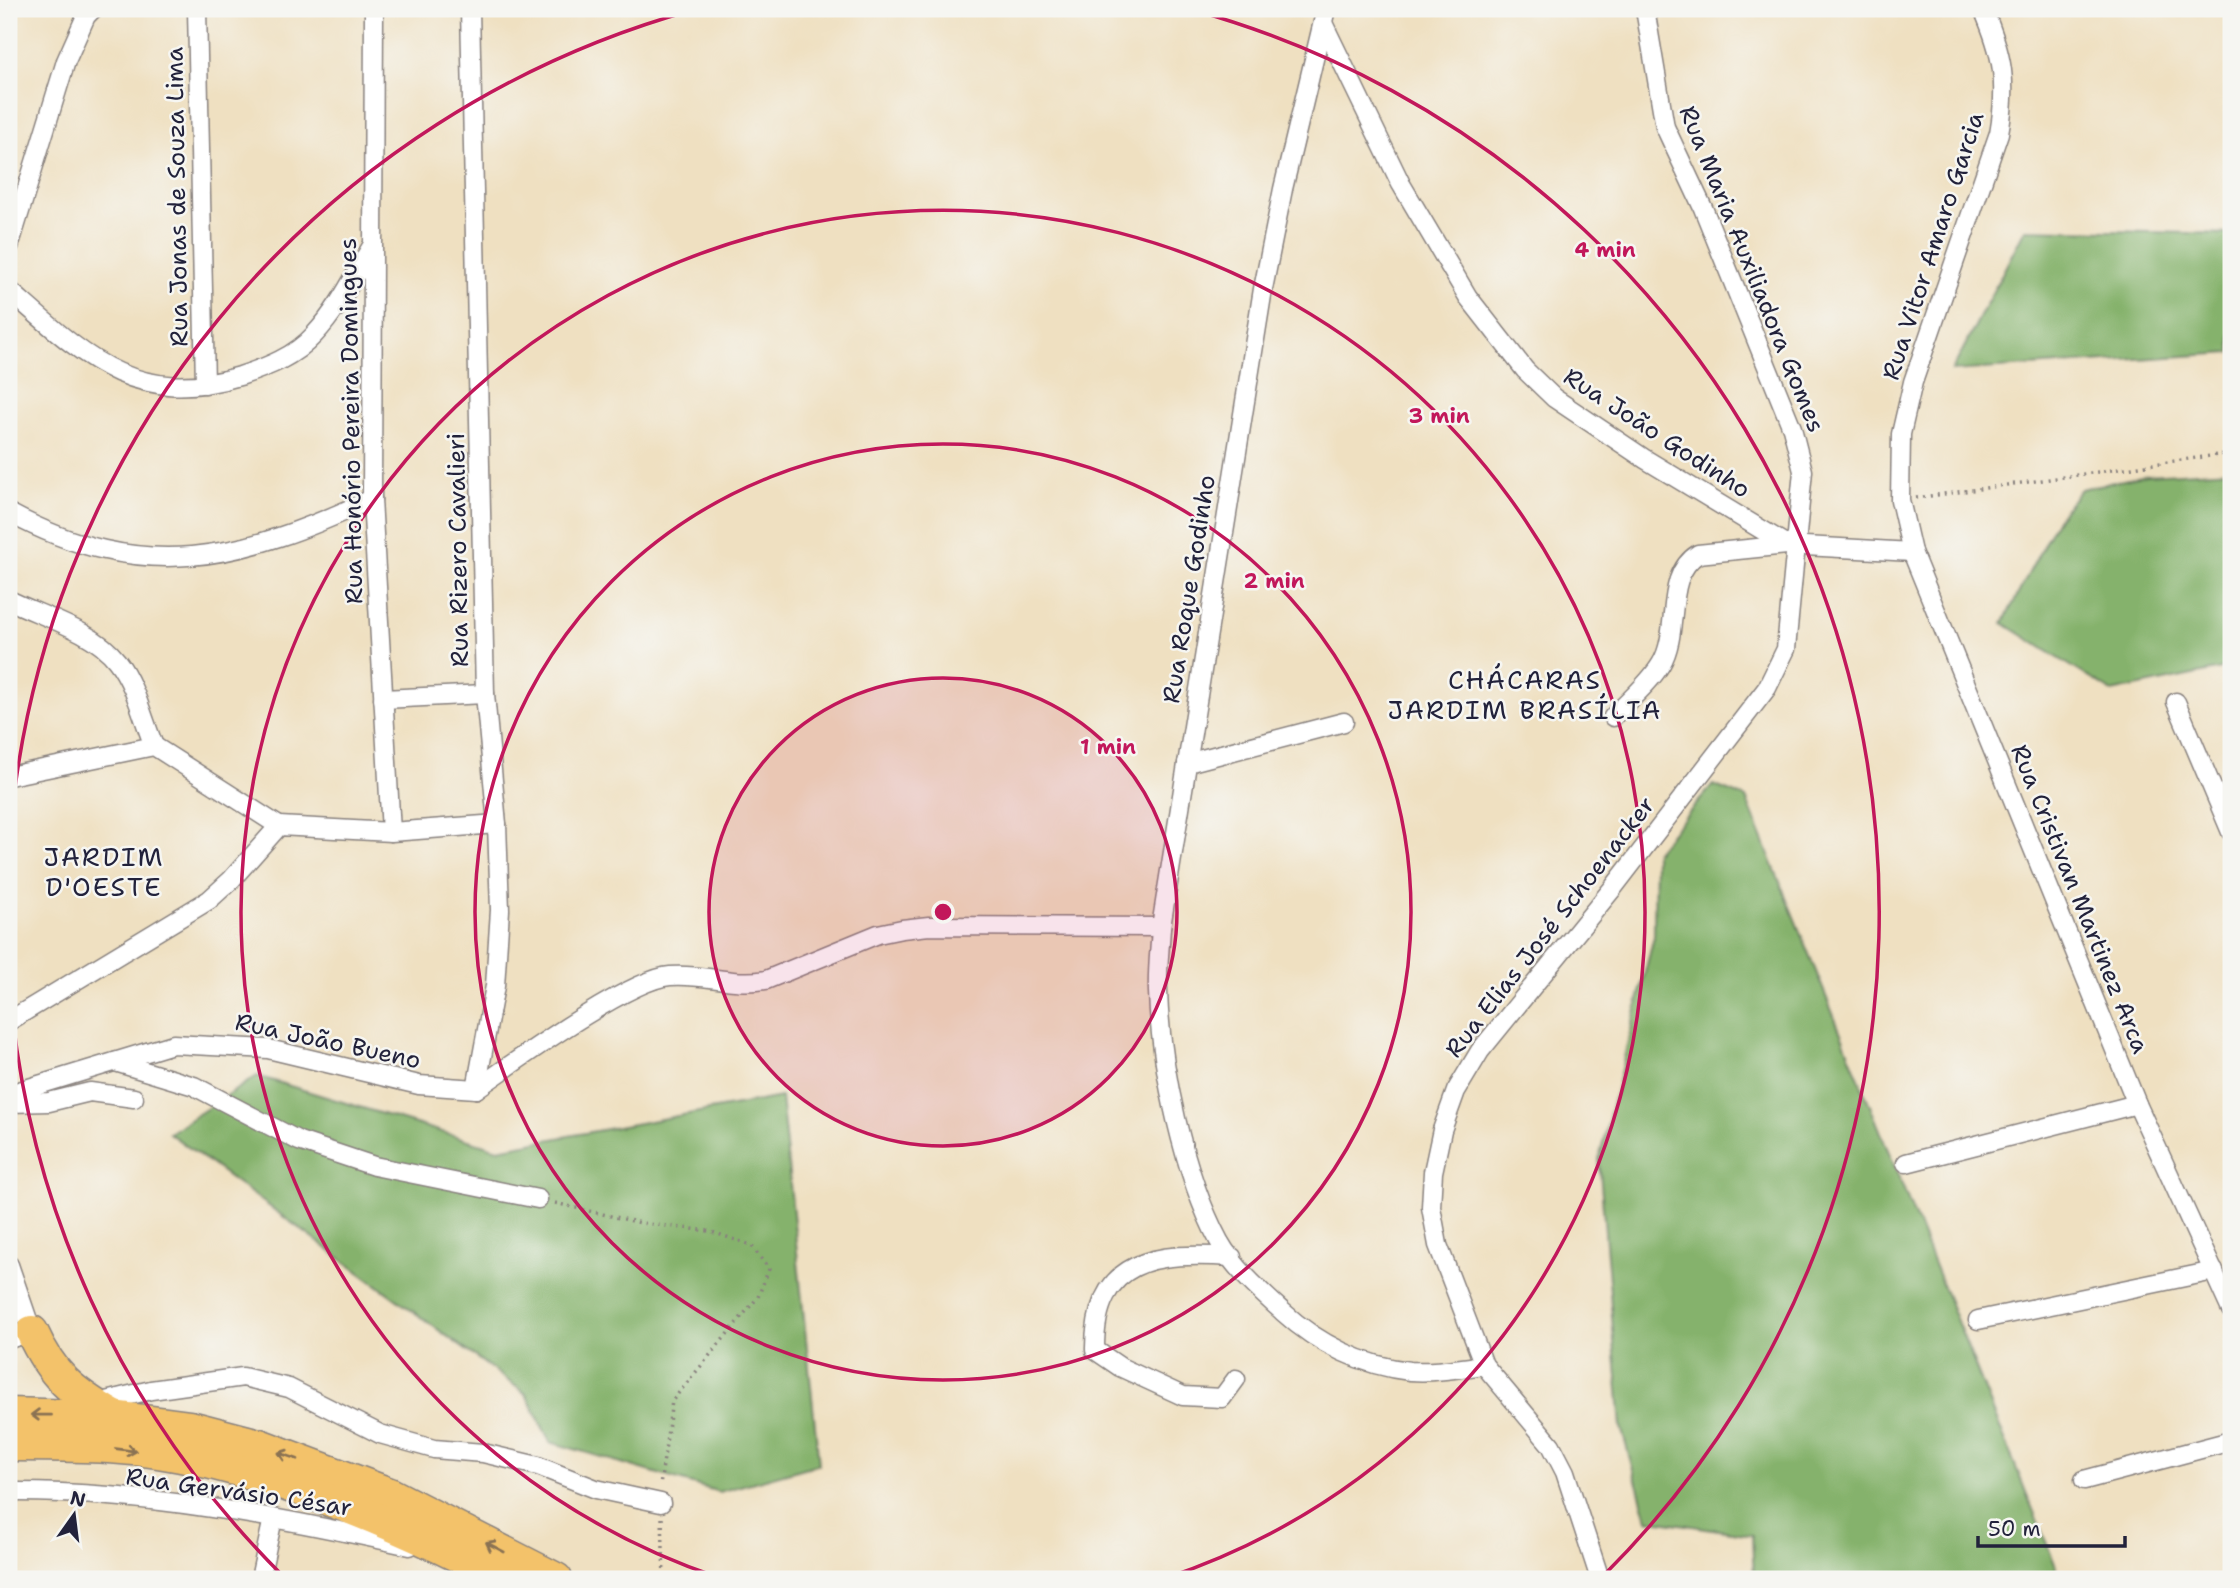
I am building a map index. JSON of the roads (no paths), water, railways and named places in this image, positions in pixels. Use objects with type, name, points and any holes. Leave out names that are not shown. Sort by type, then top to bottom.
[{"type":"highway","points":[[20,1336],[60,1380],[103,1410]]},
{"type":"highway","points":[[9,1414],[103,1410],[190,1427],[258,1445],[392,1495],[556,1579]]},
{"type":"highway","points":[[9,1445],[108,1448],[188,1458],[373,1515],[503,1579]]},
{"type":"street","points":[[9,247],[66,61],[86,16],[93,9]]},
{"type":"street","name":"Rua Jonas de Souza Lima","points":[[197,9],[205,384]]},
{"type":"street","name":"Rua Honório Pereira Domingues","points":[[374,9],[372,499],[391,832]]},
{"type":"street","name":"Rua Rizero Cavalieri","points":[[470,9],[485,694],[498,824],[500,943],[477,1088]]},
{"type":"street","name":"Rua Maria Auxiliadora Gomes","points":[[1645,9],[1665,127],[1703,208],[1792,428],[1803,471],[1792,546]]},
{"type":"street","name":"Rua Vitor Amaro Garcia","points":[[1900,500],[1901,434],[1913,382],[1999,133],[2004,103],[2004,71],[1983,9]]},
{"type":"street","name":"Rua João Godinho","points":[[1325,16],[1401,184],[1468,297],[1525,370],[1554,398],[1590,424],[1792,546],[1912,552]]},
{"type":"street","name":"Rua Roque Godinho","points":[[1325,16],[1283,189],[1263,289],[1161,927],[1157,989],[1166,1063],[1195,1184],[1221,1243],[1231,1257],[1298,1326],[1330,1346],[1357,1358],[1411,1371],[1434,1372],[1484,1365]]},
{"type":"street","points":[[9,290],[71,344],[103,366],[133,379],[161,385],[205,384],[262,369],[298,350],[328,317],[373,246]]},
{"type":"street","points":[[9,513],[72,540],[117,554],[174,558],[250,548],[298,532],[372,499]]},
{"type":"street","name":"Rua Cristivan Martinez Arca","points":[[1900,500],[1912,552],[2137,1104],[2231,1310]]},
{"type":"street","points":[[1613,717],[1661,665],[1670,645],[1679,576],[1686,562],[1698,554],[1792,546]]},
{"type":"street","name":"Rua Elias José Schoenacker","points":[[1600,1579],[1565,1472],[1551,1445],[1484,1365],[1438,1245],[1431,1207],[1433,1172],[1442,1130],[1457,1091],[1480,1051],[1613,888],[1767,688],[1786,649],[1792,546]]},
{"type":"street","points":[[9,600],[91,640],[118,662],[154,746],[279,825],[391,832],[498,824]]},
{"type":"street","points":[[383,699],[485,694]]},
{"type":"street","points":[[2176,702],[2231,832]]},
{"type":"street","points":[[1187,763],[1344,722]]},
{"type":"street","points":[[9,776],[154,746]]},
{"type":"street","points":[[9,1021],[209,900],[231,880],[279,825]]},
{"type":"street","points":[[477,1088],[614,1000],[647,982],[668,976],[696,976],[749,983],[766,980],[878,934],[929,926],[1161,927]]},
{"type":"street","name":"Rua João Bueno","points":[[9,1094],[173,1044],[221,1044],[268,1049],[419,1085],[477,1088]]},
{"type":"street","points":[[115,1062],[194,1086],[299,1141],[374,1166],[538,1199]]},
{"type":"street","points":[[9,1103],[49,1102],[90,1092],[134,1098]]},
{"type":"street","points":[[1906,1163],[2137,1104]]},
{"type":"street","points":[[1231,1257],[1163,1256],[1133,1266],[1107,1294],[1095,1321],[1095,1350],[1120,1367],[1183,1396],[1222,1398],[1236,1379]]},
{"type":"street","points":[[9,1265],[20,1336]]},
{"type":"street","points":[[1978,1320],[2214,1271]]},
{"type":"street","points":[[103,1410],[151,1390],[243,1377],[289,1388],[380,1434],[434,1449],[483,1452],[538,1466],[596,1489],[661,1503]]},
{"type":"street","points":[[2084,1480],[2231,1441]]},
{"type":"street","name":"Rua Gervásio César","points":[[9,1492],[54,1492],[209,1508],[273,1518],[460,1556]]},
{"type":"street","points":[[260,1579],[273,1518]]},
{"type":"district","name":"CHÁCARAS JARDIM BRASÍLIA","points":[[1525,694]]},
{"type":"district","name":"JARDIM D'OESTE","points":[[104,871]]}]
